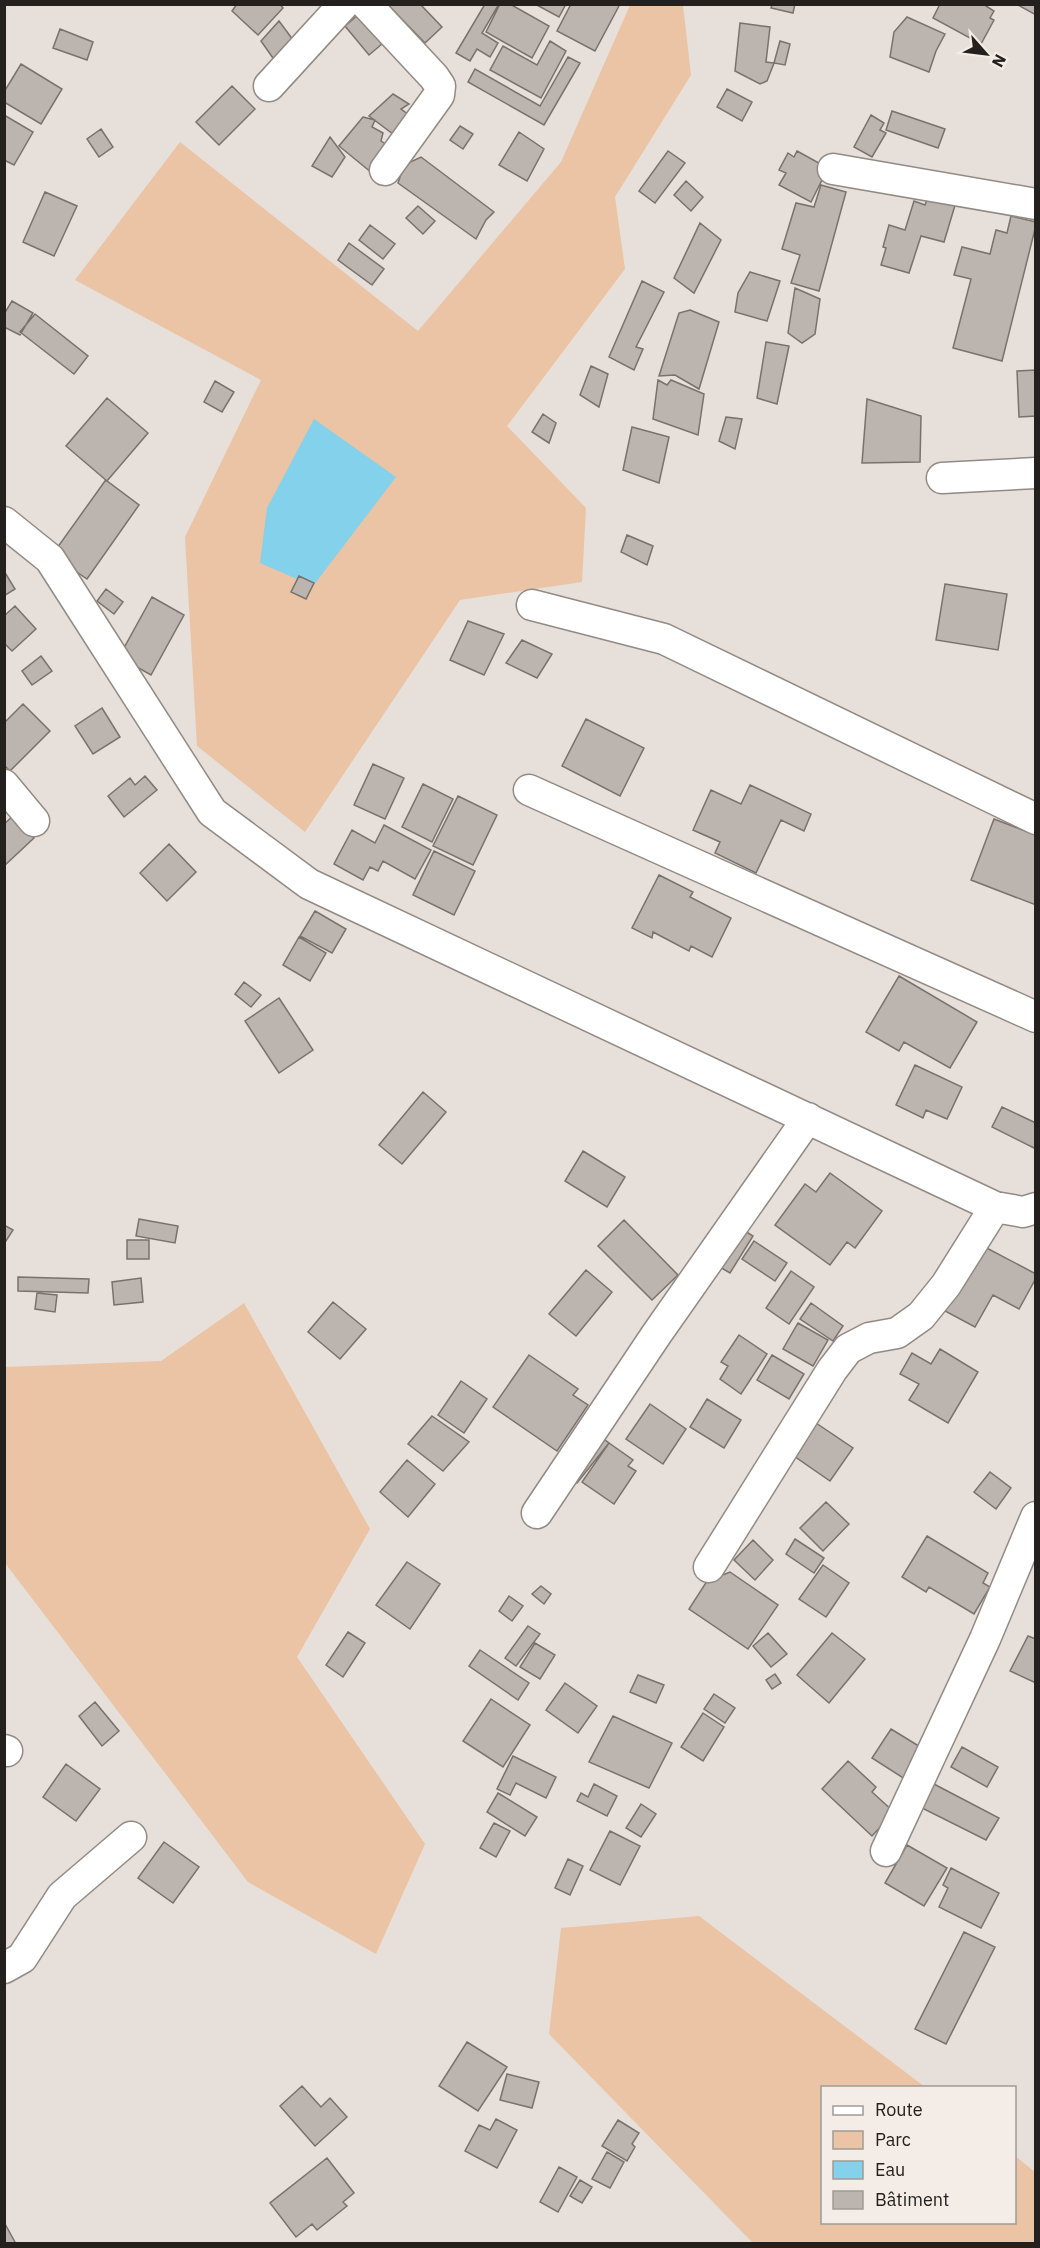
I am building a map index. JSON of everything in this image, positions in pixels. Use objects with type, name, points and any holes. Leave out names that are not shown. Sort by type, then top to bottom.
[{"type":"street","points":[[270,86],[344,4]]},
{"type":"street","points":[[366,4],[440,86],[439,95],[385,170]]},
{"type":"street","points":[[833,170],[1035,204]]},
{"type":"street","points":[[942,478],[1035,473]]},
{"type":"street","points":[[4,522],[50,559],[212,812],[309,884],[995,1207],[1023,1212],[1035,1208]]},
{"type":"street","points":[[532,605],[664,639],[1035,819]]},
{"type":"street","points":[[4,785],[34,821]]},
{"type":"street","points":[[529,790],[1035,1017]]},
{"type":"street","points":[[537,1514],[656,1335],[808,1118]]},
{"type":"street","points":[[709,1567],[848,1348],[869,1338],[897,1333],[921,1316],[946,1284],[995,1207]]},
{"type":"street","points":[[886,1851],[985,1639],[1035,1517]]},
{"type":"street","points":[[4,1968],[22,1958],[62,1896],[131,1837]]},
{"type":"green space","points":[[630,5],[683,5],[691,75],[615,197],[625,269],[507,426],[586,508],[582,582],[460,600],[305,832],[197,746],[185,537],[261,380],[75,280],[180,142],[418,331],[561,162]]},
{"type":"green space","points":[[244,1303],[370,1529],[297,1657],[425,1844],[376,1954],[248,1882],[5,1563],[5,1367],[161,1361]]},
{"type":"green space","points":[[699,1916],[924,2086],[821,2086],[821,2224],[1016,2224],[1016,2157],[1035,2172],[1035,2243],[753,2243],[549,2034],[561,1928]]},
{"type":"water","points":[[314,419],[396,477],[313,586],[260,563],[267,508]]},
{"type":"building","points":[[237,4],[280,4],[283,8],[258,35],[232,11]]},
{"type":"building","points":[[390,4],[420,4],[442,27],[425,43],[389,6]]},
{"type":"building","points":[[485,4],[499,4],[482,33],[498,43],[490,57],[477,49],[470,61],[456,53]]},
{"type":"building","points":[[500,4],[510,4],[549,26],[532,58],[486,32]]},
{"type":"building","points":[[535,4],[566,4],[559,17]]},
{"type":"building","points":[[571,4],[620,4],[595,51],[557,31]]},
{"type":"building","points":[[772,4],[795,4],[793,13],[771,8]]},
{"type":"building","points":[[940,4],[983,4],[994,11],[990,18],[994,20],[981,44],[933,18]]},
{"type":"building","points":[[1016,4],[1036,4],[1036,15]]},
{"type":"building","points":[[358,15],[382,44],[369,55],[345,26]]},
{"type":"building","points":[[907,17],[945,34],[929,72],[890,57],[894,32]]},
{"type":"building","points":[[279,21],[299,48],[280,68],[261,41]]},
{"type":"building","points":[[740,23],[770,27],[766,62],[774,63],[767,81],[760,84],[735,71]]},
{"type":"building","points":[[60,29],[93,42],[87,60],[53,48]]},
{"type":"building","points":[[550,41],[566,51],[541,98],[490,70],[503,46],[537,65]]},
{"type":"building","points":[[780,41],[790,44],[785,65],[774,63]]},
{"type":"building","points":[[568,57],[580,63],[544,125],[468,82],[475,69],[540,106]]},
{"type":"building","points":[[21,64],[62,89],[41,124],[4,102],[4,92]]},
{"type":"building","points":[[232,86],[255,109],[219,145],[196,122]]},
{"type":"building","points":[[727,89],[752,102],[742,121],[717,107]]},
{"type":"building","points":[[393,94],[409,104],[401,109],[416,120],[397,137],[369,116]]},
{"type":"building","points":[[892,111],[945,129],[938,148],[886,130]]},
{"type":"building","points":[[4,115],[33,132],[14,165],[4,160]]},
{"type":"building","points":[[871,115],[884,123],[880,130],[886,133],[872,157],[854,147]]},
{"type":"building","points":[[363,117],[375,120],[372,127],[383,133],[381,141],[393,149],[372,173],[339,146]]},
{"type":"building","points":[[460,126],[473,134],[463,149],[450,140]]},
{"type":"building","points":[[101,129],[113,147],[99,157],[87,139]]},
{"type":"building","points":[[519,132],[544,149],[527,181],[499,165]]},
{"type":"building","points":[[330,137],[345,157],[332,177],[312,166]]},
{"type":"building","points":[[668,151],[685,163],[655,203],[639,191]]},
{"type":"building","points":[[797,151],[828,168],[811,202],[779,185],[786,173],[779,170],[788,153],[794,157]]},
{"type":"building","points":[[421,157],[494,212],[486,220],[476,239],[398,183],[404,165]]},
{"type":"building","points":[[686,181],[703,197],[691,211],[674,195]]},
{"type":"building","points":[[821,185],[846,192],[819,291],[791,283],[800,255],[782,249],[796,203],[814,207]]},
{"type":"building","points":[[45,192],[77,206],[54,256],[23,242]]},
{"type":"building","points":[[929,194],[956,202],[944,242],[921,236],[909,273],[881,265],[889,225],[905,230],[914,201],[925,205]]},
{"type":"building","points":[[418,206],[435,221],[423,234],[406,218]]},
{"type":"building","points":[[1011,216],[1036,222],[1036,225],[1002,361],[953,348],[971,279],[954,275],[962,247],[990,254],[996,230],[1007,233]]},
{"type":"building","points":[[700,223],[721,240],[694,293],[674,278]]},
{"type":"building","points":[[370,225],[395,244],[383,259],[359,240]]},
{"type":"building","points":[[349,243],[384,269],[372,285],[338,260]]},
{"type":"building","points":[[750,272],[780,281],[767,321],[735,312],[738,293]]},
{"type":"building","points":[[642,281],[664,292],[636,347],[643,349],[634,370],[609,357]]},
{"type":"building","points":[[795,288],[820,299],[815,334],[802,343],[788,333]]},
{"type":"building","points":[[12,301],[33,313],[20,335],[4,327],[4,314]]},
{"type":"building","points":[[690,310],[719,322],[699,389],[675,375],[659,376],[679,313]]},
{"type":"building","points":[[35,314],[88,356],[74,374],[20,332]]},
{"type":"building","points":[[766,342],[789,346],[777,404],[757,398]]},
{"type":"building","points":[[591,366],[608,374],[599,407],[580,395]]},
{"type":"building","points":[[1036,370],[1036,416],[1019,417],[1017,371]]},
{"type":"building","points":[[658,380],[667,385],[671,380],[704,394],[698,435],[653,419]]},
{"type":"building","points":[[215,381],[234,392],[222,412],[204,402]]},
{"type":"building","points":[[107,398],[148,433],[107,481],[66,446]]},
{"type":"building","points":[[867,399],[921,416],[920,462],[862,463]]},
{"type":"building","points":[[543,414],[556,423],[549,443],[532,432]]},
{"type":"building","points":[[726,417],[742,419],[735,449],[719,441]]},
{"type":"building","points":[[632,427],[669,437],[659,483],[623,470]]},
{"type":"building","points":[[105,481],[139,505],[87,579],[52,555]]},
{"type":"building","points":[[627,535],[653,546],[647,565],[621,552]]},
{"type":"building","points":[[4,571],[15,589],[4,596]]},
{"type":"building","points":[[299,576],[314,583],[306,599],[291,592]]},
{"type":"building","points":[[945,584],[1007,594],[998,650],[936,640]]},
{"type":"building","points":[[106,589],[123,602],[114,614],[97,601]]},
{"type":"building","points":[[152,597],[184,615],[151,675],[119,657]]},
{"type":"building","points":[[15,606],[36,629],[12,651],[4,643],[4,616]]},
{"type":"building","points":[[468,621],[504,634],[484,675],[450,660]]},
{"type":"building","points":[[522,640],[552,654],[537,678],[506,663]]},
{"type":"building","points":[[41,656],[52,671],[32,685],[22,671]]},
{"type":"building","points":[[23,704],[50,731],[10,771],[4,765],[4,723]]},
{"type":"building","points":[[102,708],[120,737],[93,754],[75,726]]},
{"type":"building","points":[[586,719],[644,748],[620,796],[562,766]]},
{"type":"building","points":[[373,764],[404,778],[385,819],[354,805]]},
{"type":"building","points":[[145,776],[157,790],[124,817],[108,796],[130,778],[135,785]]},
{"type":"building","points":[[423,784],[453,799],[432,842],[402,827]]},
{"type":"building","points":[[750,785],[811,814],[804,831],[781,820],[756,873],[715,853],[720,842],[693,830],[711,790],[741,804]]},
{"type":"building","points":[[458,796],[497,815],[473,865],[433,846]]},
{"type":"building","points":[[13,816],[34,838],[4,866],[4,824]]},
{"type":"building","points":[[994,819],[1036,835],[1036,905],[971,880]]},
{"type":"building","points":[[384,825],[431,850],[415,879],[383,861],[378,871],[370,867],[363,880],[334,864],[352,830],[375,843]]},
{"type":"building","points":[[169,844],[196,872],[167,901],[140,873]]},
{"type":"building","points":[[434,851],[475,871],[454,915],[413,895]]},
{"type":"building","points":[[659,875],[693,892],[690,897],[731,918],[712,957],[691,946],[689,951],[653,932],[652,938],[632,928]]},
{"type":"building","points":[[315,911],[346,929],[332,953],[300,936]]},
{"type":"building","points":[[299,937],[326,953],[310,981],[283,965]]},
{"type":"building","points":[[899,976],[977,1022],[950,1068],[904,1042],[899,1051],[866,1032]]},
{"type":"building","points":[[244,982],[261,995],[251,1007],[235,994]]},
{"type":"building","points":[[279,998],[313,1050],[279,1073],[245,1021]]},
{"type":"building","points":[[915,1065],[962,1087],[947,1119],[926,1110],[923,1118],[896,1105]]},
{"type":"building","points":[[423,1092],[446,1112],[402,1164],[379,1145]]},
{"type":"building","points":[[1002,1107],[1036,1123],[1036,1149],[992,1127]]},
{"type":"building","points":[[583,1151],[625,1177],[607,1207],[565,1181]]},
{"type":"building","points":[[830,1173],[882,1211],[855,1248],[847,1242],[830,1265],[775,1225],[805,1184],[816,1192]]},
{"type":"building","points":[[139,1219],[178,1226],[175,1243],[136,1236]]},
{"type":"building","points":[[624,1220],[678,1275],[652,1300],[598,1246]]},
{"type":"building","points":[[4,1225],[13,1230],[4,1244]]},
{"type":"building","points":[[737,1226],[753,1236],[730,1273],[713,1263]]},
{"type":"building","points":[[127,1240],[149,1240],[149,1259],[127,1259]]},
{"type":"building","points":[[754,1241],[787,1263],[775,1281],[742,1259]]},
{"type":"building","points":[[981,1245],[1036,1274],[1036,1278],[1019,1309],[993,1295],[975,1327],[945,1311]]},
{"type":"building","points":[[586,1270],[612,1292],[576,1336],[549,1314]]},
{"type":"building","points":[[791,1271],[814,1287],[789,1324],[766,1308]]},
{"type":"building","points":[[18,1277],[89,1279],[88,1293],[18,1291]]},
{"type":"building","points":[[141,1278],[143,1302],[114,1305],[112,1282]]},
{"type":"building","points":[[37,1293],[57,1295],[55,1312],[35,1309]]},
{"type":"building","points":[[333,1302],[366,1329],[340,1359],[308,1332]]},
{"type":"building","points":[[811,1303],[843,1326],[833,1341],[800,1319]]},
{"type":"building","points":[[798,1323],[828,1340],[813,1366],[783,1349]]},
{"type":"building","points":[[739,1335],[767,1354],[741,1394],[720,1379],[728,1366],[721,1362]]},
{"type":"building","points":[[940,1349],[978,1372],[948,1423],[909,1400],[919,1384],[900,1374],[912,1353],[931,1364]]},
{"type":"building","points":[[529,1355],[578,1389],[573,1395],[588,1405],[557,1451],[493,1407]]},
{"type":"building","points":[[772,1355],[804,1374],[789,1399],[757,1380]]},
{"type":"building","points":[[461,1381],[487,1399],[464,1433],[438,1415]]},
{"type":"building","points":[[707,1399],[741,1420],[724,1448],[690,1427]]},
{"type":"building","points":[[650,1404],[686,1429],[663,1464],[626,1439]]},
{"type":"building","points":[[432,1416],[469,1442],[443,1471],[408,1444]]},
{"type":"building","points":[[816,1423],[853,1448],[830,1481],[794,1456]]},
{"type":"building","points":[[598,1435],[609,1443],[577,1483],[566,1475]]},
{"type":"building","points":[[609,1443],[633,1460],[628,1466],[636,1471],[614,1504],[582,1482]]},
{"type":"building","points":[[407,1460],[435,1484],[408,1517],[380,1492]]},
{"type":"building","points":[[990,1472],[1011,1488],[996,1509],[974,1492]]},
{"type":"building","points":[[826,1502],[849,1524],[823,1551],[800,1528]]},
{"type":"building","points":[[927,1536],[988,1573],[983,1583],[990,1587],[974,1614],[929,1587],[926,1592],[902,1577]]},
{"type":"building","points":[[795,1539],[824,1558],[814,1573],[786,1554]]},
{"type":"building","points":[[753,1540],[773,1560],[755,1580],[734,1560]]},
{"type":"building","points":[[407,1562],[440,1584],[410,1629],[376,1605]]},
{"type":"building","points":[[823,1565],[849,1583],[826,1617],[799,1599]]},
{"type":"building","points":[[730,1572],[778,1605],[748,1649],[689,1609],[707,1581]]},
{"type":"building","points":[[541,1586],[551,1594],[544,1604],[532,1594]]},
{"type":"building","points":[[509,1596],[523,1606],[512,1621],[499,1611]]},
{"type":"building","points":[[528,1626],[540,1634],[516,1666],[505,1658]]},
{"type":"building","points":[[348,1632],[365,1643],[343,1677],[326,1665]]},
{"type":"building","points":[[768,1633],[787,1654],[771,1667],[753,1646]]},
{"type":"building","points":[[832,1633],[865,1659],[829,1703],[797,1675]]},
{"type":"building","points":[[1028,1636],[1036,1639],[1036,1683],[1010,1671]]},
{"type":"building","points":[[535,1643],[555,1655],[540,1679],[520,1667]]},
{"type":"building","points":[[480,1650],[529,1683],[518,1700],[469,1666]]},
{"type":"building","points":[[775,1674],[781,1683],[772,1689],[766,1680]]},
{"type":"building","points":[[638,1675],[664,1685],[656,1703],[630,1692]]},
{"type":"building","points":[[565,1683],[597,1706],[578,1733],[546,1710]]},
{"type":"building","points":[[714,1694],[735,1708],[725,1723],[704,1709]]},
{"type":"building","points":[[491,1699],[530,1725],[503,1767],[463,1741]]},
{"type":"building","points":[[95,1702],[119,1731],[102,1746],[79,1716]]},
{"type":"building","points":[[703,1713],[724,1727],[703,1761],[681,1747]]},
{"type":"building","points":[[613,1716],[672,1743],[649,1788],[589,1762]]},
{"type":"building","points":[[891,1729],[927,1751],[908,1781],[872,1758]]},
{"type":"building","points":[[962,1747],[998,1767],[987,1787],[951,1767]]},
{"type":"building","points":[[513,1756],[556,1777],[546,1798],[516,1783],[510,1795],[497,1789]]},
{"type":"building","points":[[848,1761],[876,1787],[872,1792],[894,1812],[872,1836],[822,1789]]},
{"type":"building","points":[[66,1764],[100,1789],[76,1821],[43,1797]]},
{"type":"building","points":[[932,1783],[999,1818],[986,1840],[918,1806]]},
{"type":"building","points":[[594,1784],[617,1796],[607,1816],[577,1801],[581,1793],[588,1797]]},
{"type":"building","points":[[498,1793],[537,1817],[525,1836],[487,1812]]},
{"type":"building","points":[[641,1804],[656,1814],[641,1837],[626,1828]]},
{"type":"building","points":[[494,1823],[510,1831],[496,1857],[480,1848]]},
{"type":"building","points":[[610,1831],[640,1846],[620,1885],[590,1870]]},
{"type":"building","points":[[164,1842],[199,1867],[173,1903],[138,1878]]},
{"type":"building","points":[[907,1845],[947,1868],[924,1906],[885,1883]]},
{"type":"building","points":[[568,1859],[583,1866],[570,1895],[555,1888]]},
{"type":"building","points":[[951,1868],[999,1893],[981,1928],[939,1907],[948,1888],[943,1885]]},
{"type":"building","points":[[964,1932],[995,1947],[946,2044],[915,2029]]},
{"type":"building","points":[[467,2042],[507,2067],[478,2111],[439,2086]]},
{"type":"building","points":[[507,2074],[539,2082],[532,2108],[500,2100]]},
{"type":"building","points":[[302,2086],[321,2107],[330,2098],[347,2117],[315,2146],[280,2106]]},
{"type":"building","points":[[496,2119],[517,2130],[497,2168],[465,2151],[479,2125],[490,2130]]},
{"type":"building","points":[[618,2120],[639,2133],[632,2144],[635,2147],[627,2161],[602,2146]]},
{"type":"building","points":[[607,2152],[624,2162],[610,2188],[592,2179]]},
{"type":"building","points":[[327,2158],[354,2193],[343,2202],[347,2206],[317,2230],[312,2224],[296,2237],[270,2203]]},
{"type":"building","points":[[559,2167],[577,2177],[558,2212],[540,2202]]},
{"type":"building","points":[[580,2180],[592,2187],[582,2203],[570,2196]]},
{"type":"building","points":[[4,2222],[16,2244],[4,2244]]}]
